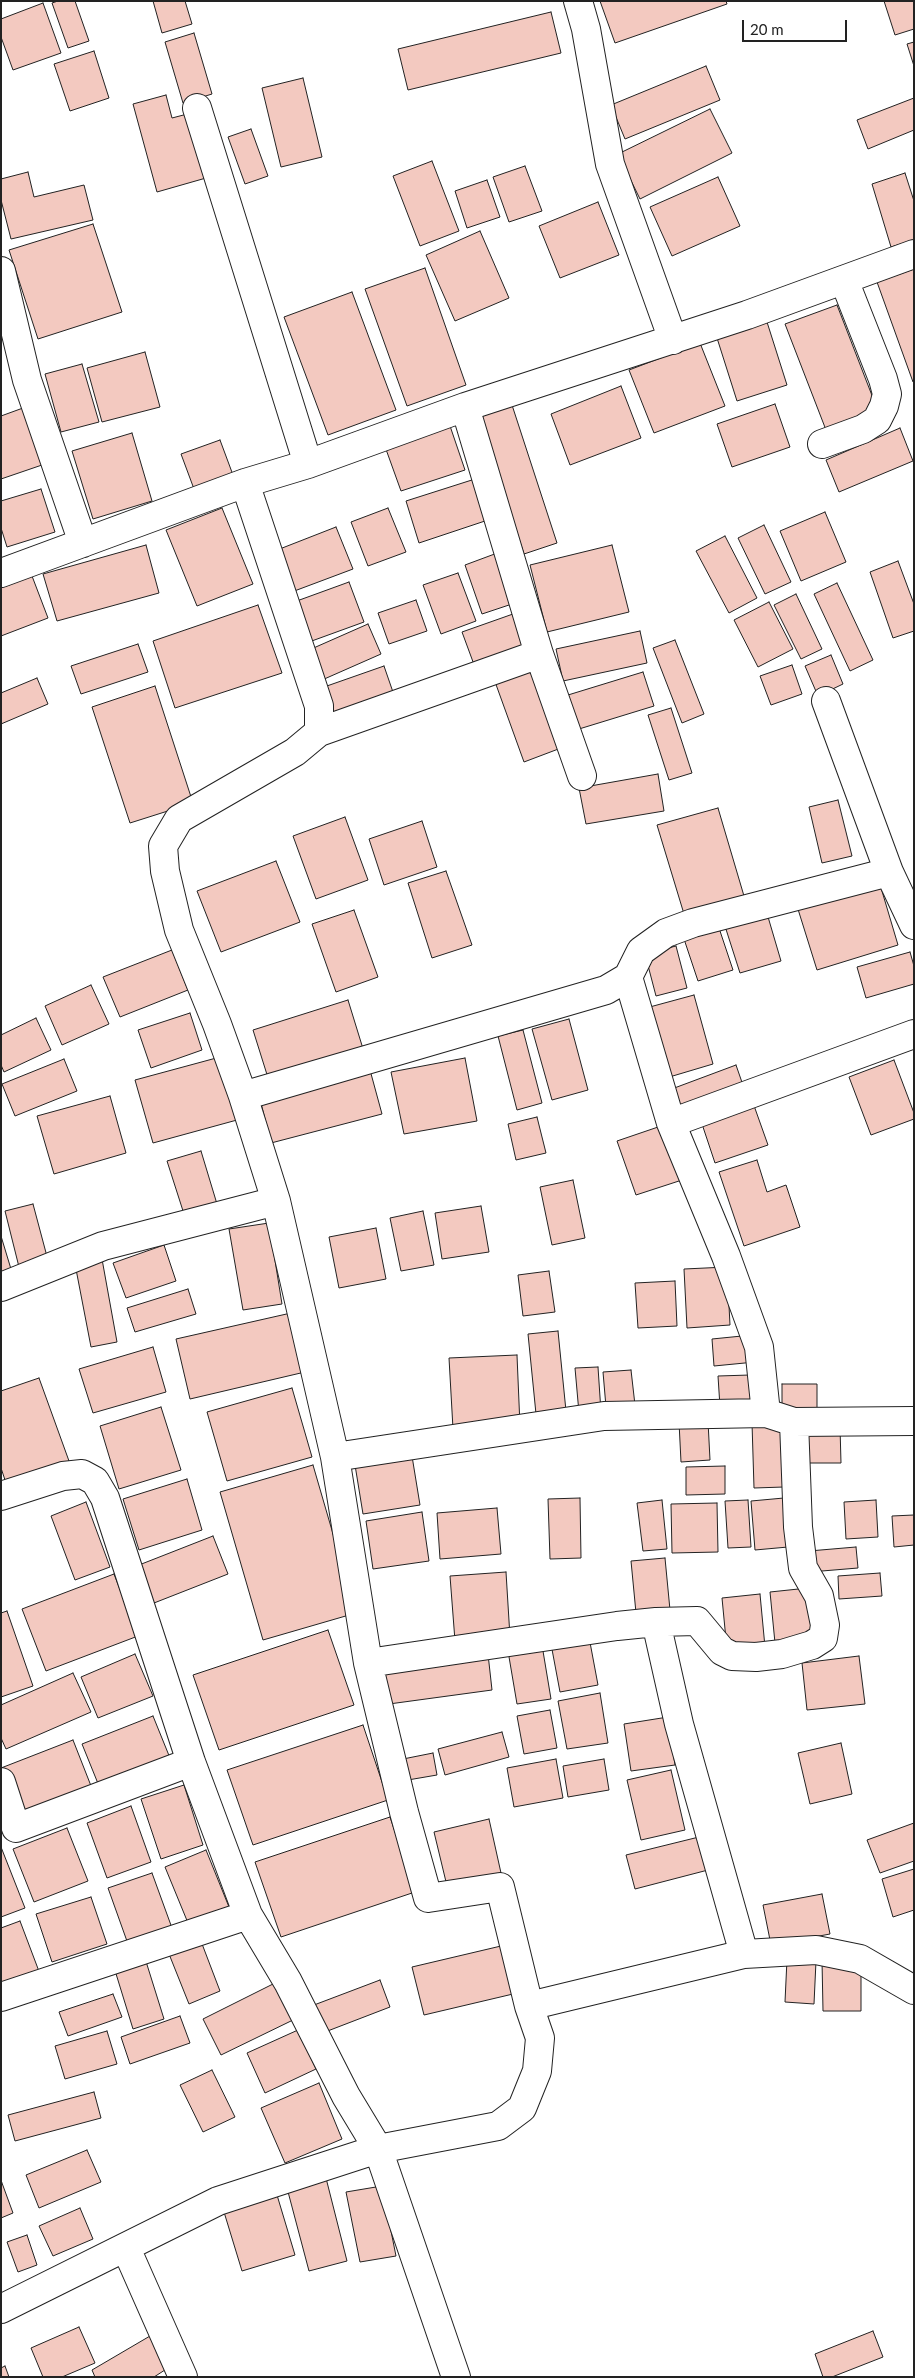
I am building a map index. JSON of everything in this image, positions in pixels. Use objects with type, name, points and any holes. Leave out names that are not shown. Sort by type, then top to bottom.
[{"type":"street","points":[[578,1],[586,29],[610,164],[673,340]]},
{"type":"street","points":[[197,108],[308,464]]},
{"type":"street","points":[[1,572],[245,483],[308,464],[465,407],[673,340],[914,254]]},
{"type":"street","points":[[2,274],[27,380],[83,543]]},
{"type":"street","points":[[822,444],[863,429],[877,420],[884,406],[887,394],[883,379],[844,280]]},
{"type":"street","points":[[465,407],[539,654],[582,776]]},
{"type":"street","points":[[245,483],[319,706],[319,732]]},
{"type":"street","points":[[1,2309],[218,2201],[378,2149],[498,2126],[522,2108],[537,2071],[540,2038],[529,2006],[500,1887],[428,1898],[404,1812],[368,1663],[335,1457],[276,1201],[218,1024],[179,930],[166,871],[164,846],[179,818],[295,752],[319,732],[539,654]]},
{"type":"street","points":[[826,701],[888,872],[914,925]]},
{"type":"street","points":[[243,1096],[606,990],[628,977],[641,950],[666,933],[693,923],[888,872]]},
{"type":"street","points":[[628,977],[671,1123],[726,1256],[759,1347],[766,1413]]},
{"type":"street","points":[[671,1123],[914,1034]]},
{"type":"street","points":[[1,1287],[103,1246],[276,1201]]},
{"type":"street","points":[[335,1457],[604,1416],[766,1413],[794,1422],[914,1422]]},
{"type":"street","points":[[368,1663],[616,1626],[656,1622],[697,1621],[722,1651],[732,1656],[756,1657],[782,1654],[812,1645],[824,1638],[825,1625],[819,1596],[803,1568],[798,1526],[794,1422]]},
{"type":"street","points":[[1,1496],[63,1476],[82,1474],[95,1482],[105,1498],[191,1762],[248,1915],[288,1982],[346,2096],[378,2149],[456,2377]]},
{"type":"street","points":[[656,1622],[679,1724],[744,1954]]},
{"type":"street","points":[[1,1782],[9,1830],[191,1762]]},
{"type":"street","points":[[1,1997],[248,1915]]},
{"type":"street","points":[[529,2006],[744,1954],[816,1950],[860,1959],[914,1991]]},
{"type":"street","points":[[126,2248],[183,2377]]},
{"type":"building","points":[[75,1],[89,41],[68,48],[52,3]]},
{"type":"building","points":[[153,1],[185,1],[192,24],[162,33]]},
{"type":"building","points":[[600,1],[726,1],[727,4],[615,43]]},
{"type":"building","points":[[884,1],[914,1],[914,29],[895,35]]},
{"type":"building","points":[[43,3],[61,53],[13,70],[1,37],[1,19]]},
{"type":"building","points":[[551,12],[561,53],[408,90],[398,49]]},
{"type":"building","points":[[194,33],[212,94],[183,103],[165,42]]},
{"type":"building","points":[[914,42],[914,66],[907,44]]},
{"type":"building","points":[[94,51],[109,98],[70,111],[54,64]]},
{"type":"building","points":[[706,66],[720,100],[625,139],[611,105]]},
{"type":"building","points":[[303,78],[322,157],[281,167],[262,88]]},
{"type":"building","points":[[166,95],[172,118],[195,112],[213,176],[157,192],[133,104]]},
{"type":"building","points":[[914,98],[914,130],[868,149],[857,120]]},
{"type":"building","points":[[710,109],[732,153],[640,199],[618,154]]},
{"type":"building","points":[[251,129],[268,176],[245,184],[228,137]]},
{"type":"building","points":[[432,161],[459,231],[420,246],[393,176]]},
{"type":"building","points":[[525,166],[542,211],[509,222],[493,177]]},
{"type":"building","points":[[28,172],[34,197],[84,185],[93,220],[11,239],[1,200],[1,179]]},
{"type":"building","points":[[905,173],[914,201],[914,240],[891,247],[872,184]]},
{"type":"building","points":[[718,177],[740,226],[672,256],[650,207]]},
{"type":"building","points":[[487,180],[500,217],[467,228],[455,191]]},
{"type":"building","points":[[598,202],[619,255],[560,278],[539,226]]},
{"type":"building","points":[[93,224],[122,312],[38,339],[9,250]]},
{"type":"building","points":[[480,231],[509,298],[455,321],[426,255]]},
{"type":"building","points":[[425,268],[466,385],[407,406],[365,289]]},
{"type":"building","points":[[914,269],[914,382],[913,382],[877,282]]},
{"type":"building","points":[[352,292],[396,410],[328,435],[284,317]]},
{"type":"building","points":[[837,305],[878,411],[826,430],[785,324]]},
{"type":"building","points":[[767,322],[787,385],[737,401],[717,338]]},
{"type":"building","points":[[700,343],[725,406],[654,433],[629,370]]},
{"type":"building","points":[[145,352],[160,407],[102,422],[87,368]]},
{"type":"building","points":[[82,364],[99,422],[61,432],[45,374]]},
{"type":"building","points":[[621,386],[641,438],[570,465],[551,414]]},
{"type":"building","points":[[775,404],[790,447],[732,467],[717,424]]},
{"type":"building","points":[[512,405],[557,543],[524,554],[479,416]]},
{"type":"building","points":[[23,408],[42,465],[1,479],[1,416]]},
{"type":"building","points":[[448,420],[465,470],[401,491],[383,441]]},
{"type":"building","points":[[900,428],[913,461],[839,492],[826,460]]},
{"type":"building","points":[[132,433],[152,501],[93,519],[72,451]]},
{"type":"building","points":[[220,440],[233,475],[194,489],[181,454]]},
{"type":"building","points":[[475,479],[488,520],[419,543],[406,501]]},
{"type":"building","points":[[41,489],[55,532],[7,547],[1,528],[1,501]]},
{"type":"building","points":[[222,508],[253,584],[197,606],[166,530]]},
{"type":"building","points":[[388,508],[406,552],[368,566],[351,522]]},
{"type":"building","points":[[825,512],[846,562],[801,581],[780,531]]},
{"type":"building","points":[[764,525],[791,582],[765,594],[738,538]]},
{"type":"building","points":[[336,527],[353,569],[289,593],[272,552]]},
{"type":"building","points":[[725,536],[757,598],[729,613],[696,551]]},
{"type":"building","points":[[146,545],[159,593],[57,621],[43,574]]},
{"type":"building","points":[[612,545],[629,612],[547,632],[530,565]]},
{"type":"building","points":[[500,552],[518,602],[482,614],[465,565]]},
{"type":"building","points":[[898,561],[914,604],[914,631],[893,638],[870,572]]},
{"type":"building","points":[[458,573],[476,621],[441,634],[423,585]]},
{"type":"building","points":[[32,576],[48,618],[1,636],[1,588]]},
{"type":"building","points":[[349,582],[364,622],[309,642],[294,602]]},
{"type":"building","points":[[837,583],[873,660],[850,671],[814,594]]},
{"type":"building","points":[[796,594],[822,649],[801,659],[774,605]]},
{"type":"building","points":[[416,600],[427,631],[389,644],[378,613]]},
{"type":"building","points":[[769,602],[793,649],[758,667],[734,620]]},
{"type":"building","points":[[258,605],[282,673],[175,708],[153,641]]},
{"type":"building","points":[[513,614],[527,652],[476,670],[462,632]]},
{"type":"building","points":[[368,624],[381,654],[322,680],[309,650]]},
{"type":"building","points":[[640,631],[647,663],[563,681],[556,649]]},
{"type":"building","points":[[675,640],[704,714],[682,723],[653,648]]},
{"type":"building","points":[[138,644],[148,672],[81,694],[71,666]]},
{"type":"building","points":[[831,655],[843,684],[818,696],[805,666]]},
{"type":"building","points":[[531,665],[561,748],[524,762],[494,679]]},
{"type":"building","points":[[792,665],[802,694],[771,705],[760,676]]},
{"type":"building","points":[[384,666],[394,695],[334,716],[324,687]]},
{"type":"building","points":[[643,672],[654,706],[579,729],[568,695]]},
{"type":"building","points":[[37,678],[48,704],[1,724],[1,693]]},
{"type":"building","points":[[155,686],[193,803],[130,823],[92,707]]},
{"type":"building","points":[[671,708],[692,773],[669,780],[648,715]]},
{"type":"building","points":[[658,774],[664,811],[586,824],[579,788]]},
{"type":"building","points":[[838,800],[852,856],[822,863],[809,807]]},
{"type":"building","points":[[718,808],[744,896],[684,914],[657,825]]},
{"type":"building","points":[[345,817],[368,880],[316,899],[293,836]]},
{"type":"building","points":[[422,821],[437,867],[384,885],[369,839]]},
{"type":"building","points":[[276,861],[300,922],[221,952],[197,891]]},
{"type":"building","points":[[446,871],[472,945],[432,958],[408,883]]},
{"type":"building","points":[[879,881],[898,945],[817,970],[797,906]]},
{"type":"building","points":[[354,910],[378,977],[336,992],[312,924]]},
{"type":"building","points":[[766,910],[781,961],[740,973],[724,923]]},
{"type":"building","points":[[717,922],[733,970],[698,981],[682,933]]},
{"type":"building","points":[[676,946],[687,988],[656,996],[645,954]]},
{"type":"building","points":[[172,950],[188,990],[120,1017],[103,977]]},
{"type":"building","points":[[910,952],[914,966],[914,984],[866,998],[857,967]]},
{"type":"building","points":[[91,985],[109,1024],[62,1045],[45,1006]]},
{"type":"building","points":[[694,995],[713,1064],[666,1078],[646,1008]]},
{"type":"building","points":[[348,1000],[364,1052],[269,1081],[253,1030]]},
{"type":"building","points":[[190,1013],[202,1050],[151,1068],[138,1030]]},
{"type":"building","points":[[36,1018],[51,1050],[4,1072],[1,1065],[1,1035]]},
{"type":"building","points":[[569,1019],[588,1090],[552,1100],[532,1029]]},
{"type":"building","points":[[523,1030],[542,1103],[517,1110],[498,1036]]},
{"type":"building","points":[[220,1057],[237,1120],[153,1143],[135,1080]]},
{"type":"building","points":[[465,1058],[477,1121],[404,1134],[391,1072]]},
{"type":"building","points":[[64,1059],[77,1091],[15,1116],[2,1084]]},
{"type":"building","points":[[894,1060],[914,1113],[914,1119],[871,1135],[849,1077]]},
{"type":"building","points":[[736,1065],[745,1091],[679,1115],[669,1090]]},
{"type":"building","points":[[370,1070],[382,1114],[271,1143],[260,1099]]},
{"type":"building","points":[[110,1096],[126,1153],[54,1174],[37,1116]]},
{"type":"building","points":[[752,1100],[768,1145],[715,1163],[700,1118]]},
{"type":"building","points":[[537,1117],[546,1153],[516,1160],[508,1124]]},
{"type":"building","points":[[664,1125],[682,1180],[636,1195],[617,1141]]},
{"type":"building","points":[[201,1151],[217,1204],[184,1214],[167,1161]]},
{"type":"building","points":[[757,1160],[767,1192],[786,1185],[800,1227],[744,1246],[719,1172]]},
{"type":"building","points":[[573,1180],[585,1238],[552,1245],[540,1187]]},
{"type":"building","points":[[33,1204],[49,1264],[20,1271],[5,1211]]},
{"type":"building","points":[[481,1206],[489,1252],[442,1259],[435,1213]]},
{"type":"building","points":[[423,1211],[434,1265],[401,1271],[390,1218]]},
{"type":"building","points":[[269,1223],[282,1304],[243,1310],[229,1229]]},
{"type":"building","points":[[376,1228],[386,1279],[339,1288],[329,1237]]},
{"type":"building","points":[[1,1236],[14,1279],[1,1283]]},
{"type":"building","points":[[164,1245],[176,1281],[126,1298],[113,1263]]},
{"type":"building","points":[[102,1259],[117,1342],[91,1347],[75,1264]]},
{"type":"building","points":[[727,1267],[730,1325],[687,1328],[684,1269]]},
{"type":"building","points":[[549,1271],[555,1312],[523,1316],[518,1275]]},
{"type":"building","points":[[675,1281],[677,1326],[638,1328],[635,1283]]},
{"type":"building","points":[[188,1289],[196,1314],[135,1332],[127,1308]]},
{"type":"building","points":[[291,1313],[305,1372],[190,1399],[176,1339]]},
{"type":"building","points":[[558,1331],[566,1411],[536,1414],[528,1334]]},
{"type":"building","points":[[752,1335],[755,1362],[714,1366],[712,1339]]},
{"type":"building","points":[[153,1347],[166,1392],[93,1413],[79,1369]]},
{"type":"building","points":[[517,1355],[520,1426],[453,1429],[449,1358]]},
{"type":"building","points":[[598,1367],[601,1412],[579,1413],[575,1368]]},
{"type":"building","points":[[631,1370],[635,1405],[606,1407],[603,1372]]},
{"type":"building","points":[[750,1375],[751,1407],[720,1407],[718,1376]]},
{"type":"building","points":[[39,1378],[69,1461],[6,1483],[1,1468],[1,1391]]},
{"type":"building","points":[[782,1384],[817,1384],[817,1413],[782,1413]]},
{"type":"building","points":[[292,1388],[312,1457],[227,1481],[207,1412]]},
{"type":"building","points":[[161,1407],[181,1470],[119,1489],[100,1426]]},
{"type":"building","points":[[708,1421],[710,1460],[681,1462],[679,1422]]},
{"type":"building","points":[[783,1422],[784,1487],[754,1488],[752,1423]]},
{"type":"building","points":[[806,1427],[840,1427],[841,1463],[807,1463]]},
{"type":"building","points":[[412,1456],[420,1505],[363,1514],[355,1465]]},
{"type":"building","points":[[313,1465],[356,1613],[263,1640],[220,1492]]},
{"type":"building","points":[[725,1466],[725,1494],[686,1495],[686,1467]]},
{"type":"building","points":[[187,1479],[202,1530],[139,1550],[123,1499]]},
{"type":"building","points":[[580,1498],[581,1558],[550,1559],[548,1499]]},
{"type":"building","points":[[784,1498],[788,1547],[755,1550],[751,1501]]},
{"type":"building","points":[[662,1500],[667,1549],[643,1551],[637,1503]]},
{"type":"building","points":[[748,1500],[751,1547],[728,1548],[725,1501]]},
{"type":"building","points":[[876,1500],[878,1537],[846,1539],[844,1502]]},
{"type":"building","points":[[86,1502],[110,1567],[75,1580],[51,1516]]},
{"type":"building","points":[[717,1503],[718,1552],[672,1553],[671,1504]]},
{"type":"building","points":[[497,1508],[501,1554],[440,1559],[437,1513]]},
{"type":"building","points":[[422,1512],[429,1561],[373,1569],[366,1521]]},
{"type":"building","points":[[914,1515],[914,1545],[894,1547],[892,1516]]},
{"type":"building","points":[[213,1536],[228,1574],[154,1603],[139,1565]]},
{"type":"building","points":[[856,1547],[858,1568],[810,1572],[809,1551]]},
{"type":"building","points":[[665,1558],[670,1610],[636,1613],[631,1561]]},
{"type":"building","points":[[506,1572],[510,1637],[455,1641],[450,1576]]},
{"type":"building","points":[[880,1573],[882,1596],[839,1599],[838,1576]]},
{"type":"building","points":[[114,1574],[138,1636],[46,1671],[22,1609]]},
{"type":"building","points":[[808,1588],[814,1639],[775,1643],[770,1592]]},
{"type":"building","points":[[760,1594],[765,1647],[727,1650],[722,1598]]},
{"type":"building","points":[[7,1611],[33,1686],[1,1697],[1,1613]]},
{"type":"building","points":[[328,1630],[354,1705],[219,1750],[193,1675]]},
{"type":"building","points":[[589,1637],[598,1685],[560,1692],[551,1644]]},
{"type":"building","points":[[542,1645],[551,1699],[517,1704],[508,1651]]},
{"type":"building","points":[[135,1654],[153,1696],[98,1718],[81,1677]]},
{"type":"building","points":[[488,1654],[492,1690],[389,1704],[384,1669]]},
{"type":"building","points":[[859,1656],[865,1704],[807,1710],[802,1663]]},
{"type":"building","points":[[73,1673],[91,1712],[6,1749],[1,1738],[1,1705]]},
{"type":"building","points":[[600,1693],[608,1743],[567,1749],[558,1701]]},
{"type":"building","points":[[550,1710],[557,1748],[524,1754],[517,1716]]},
{"type":"building","points":[[153,1716],[170,1758],[99,1786],[82,1744]]},
{"type":"building","points":[[668,1717],[675,1765],[631,1771],[624,1724]]},
{"type":"building","points":[[363,1725],[388,1800],[253,1845],[227,1770]]},
{"type":"building","points":[[502,1732],[509,1757],[445,1775],[438,1749]]},
{"type":"building","points":[[73,1740],[93,1791],[22,1820],[1,1768]]},
{"type":"building","points":[[841,1743],[852,1794],[810,1804],[798,1753]]},
{"type":"building","points":[[433,1753],[437,1775],[402,1781],[398,1760]]},
{"type":"building","points":[[556,1759],[563,1798],[514,1807],[507,1768]]},
{"type":"building","points":[[604,1759],[609,1790],[568,1797],[563,1766]]},
{"type":"building","points":[[671,1770],[685,1830],[641,1840],[627,1780]]},
{"type":"building","points":[[184,1785],[203,1845],[161,1859],[141,1799]]},
{"type":"building","points":[[131,1806],[151,1862],[107,1878],[87,1823]]},
{"type":"building","points":[[390,1817],[415,1892],[281,1937],[255,1862]]},
{"type":"building","points":[[489,1819],[501,1873],[447,1886],[434,1832]]},
{"type":"building","points":[[914,1823],[914,1861],[880,1873],[867,1840]]},
{"type":"building","points":[[67,1828],[88,1881],[34,1902],[13,1849]]},
{"type":"building","points":[[699,1837],[708,1870],[635,1889],[626,1855]]},
{"type":"building","points":[[1,1847],[25,1908],[1,1917]]},
{"type":"building","points":[[206,1850],[229,1907],[188,1923],[165,1867]]},
{"type":"building","points":[[914,1869],[914,1910],[893,1917],[882,1879]]},
{"type":"building","points":[[152,1873],[172,1928],[128,1944],[108,1888]]},
{"type":"building","points":[[822,1894],[830,1934],[771,1945],[763,1905]]},
{"type":"building","points":[[91,1897],[107,1944],[52,1962],[36,1914]]},
{"type":"building","points":[[20,1921],[40,1974],[1,1988],[1,1928]]},
{"type":"building","points":[[199,1936],[220,1991],[189,2004],[167,1949]]},
{"type":"building","points":[[501,1946],[513,1994],[424,2015],[412,1967]]},
{"type":"building","points":[[144,1955],[164,2019],[133,2029],[113,1964]]},
{"type":"building","points":[[787,1959],[816,1961],[814,2004],[785,2002]]},
{"type":"building","points":[[822,1960],[861,1960],[861,2011],[823,2011]]},
{"type":"building","points":[[380,1980],[390,2007],[325,2032],[314,2005]]},
{"type":"building","points":[[275,1983],[293,2020],[221,2055],[203,2019]]},
{"type":"building","points":[[113,1994],[122,2017],[68,2036],[59,2012]]},
{"type":"building","points":[[180,2016],[190,2043],[130,2064],[121,2037]]},
{"type":"building","points":[[298,2030],[316,2069],[265,2093],[247,2053]]},
{"type":"building","points":[[107,2031],[117,2064],[65,2079],[55,2046]]},
{"type":"building","points":[[212,2070],[235,2117],[203,2132],[180,2085]]},
{"type":"building","points":[[319,2083],[342,2139],[285,2163],[261,2108]]},
{"type":"building","points":[[94,2092],[101,2118],[15,2141],[8,2115]]},
{"type":"building","points":[[87,2150],[101,2182],[39,2208],[26,2175]]},
{"type":"building","points":[[326,2178],[347,2261],[309,2271],[287,2188]]},
{"type":"building","points":[[1,2184],[13,2213],[1,2218]]},
{"type":"building","points":[[382,2186],[396,2256],[360,2262],[346,2192]]},
{"type":"building","points":[[277,2195],[295,2255],[242,2271],[224,2212]]},
{"type":"building","points":[[80,2208],[93,2239],[53,2256],[39,2226]]},
{"type":"building","points":[[27,2235],[37,2265],[18,2272],[7,2242]]},
{"type":"building","points":[[79,2327],[95,2363],[62,2377],[43,2377],[31,2348]]},
{"type":"building","points":[[873,2331],[883,2357],[832,2377],[823,2377],[815,2354]]},
{"type":"building","points":[[150,2336],[168,2368],[154,2377],[95,2377],[92,2370]]},
{"type":"building","points":[[5,2366],[9,2377],[1,2377],[1,2368]]}]
